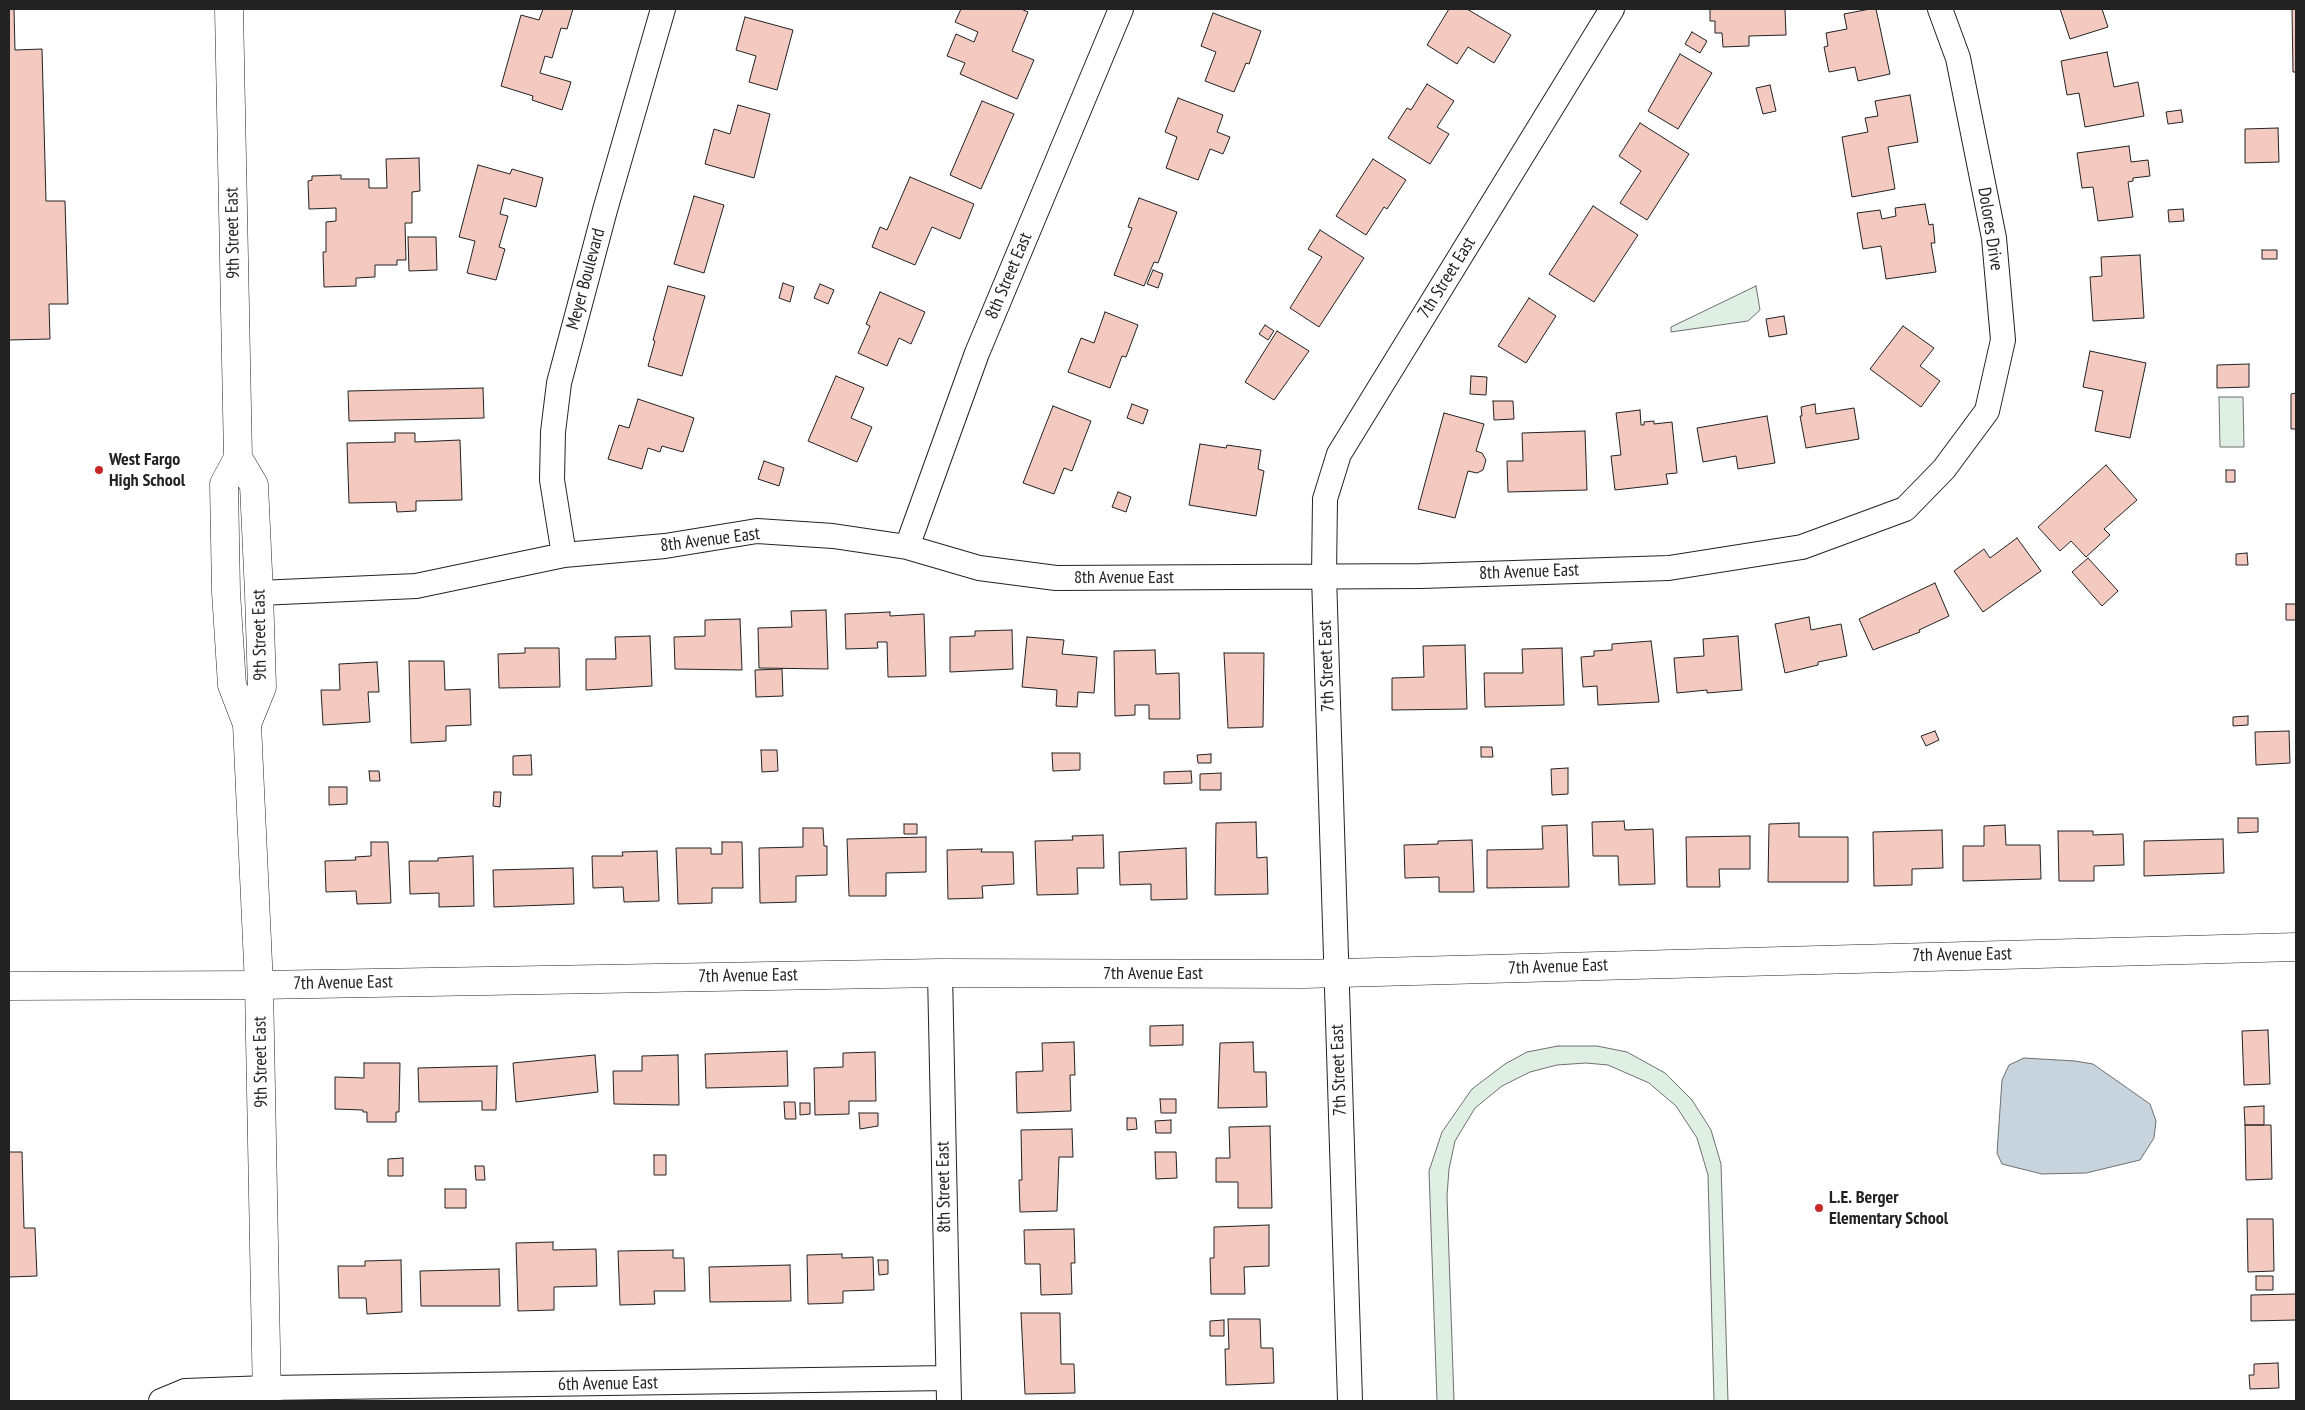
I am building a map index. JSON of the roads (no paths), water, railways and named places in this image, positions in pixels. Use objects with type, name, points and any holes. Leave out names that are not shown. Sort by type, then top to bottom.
[{"type":"street","name":"9th Street East","points":[[229,9],[238,458],[224,484],[226,592],[232,685],[248,724],[259,985],[267,1394]]},
{"type":"street","name":"Meyer Boulevard","points":[[564,555],[552,480],[553,432],[559,383],[605,210],[663,9]]},
{"type":"street","name":"8th Street East","points":[[907,547],[977,353],[1120,9]]},
{"type":"street","name":"7th Street East","points":[[1350,1401],[1335,973],[1324,576],[1325,499],[1339,454],[1612,9]]},
{"type":"street","name":"Dolores Drive","points":[[1940,9],[1958,58],[1994,238],[2003,340],[1987,411],[1962,445]]},
{"type":"street","name":"8th Avenue East","points":[[259,593],[416,586],[564,555],[666,546],[757,531],[834,536],[907,547],[979,568],[1056,578],[1421,576],[1669,568],[1802,546],[1905,509],[1944,469],[1962,445]]},
{"type":"street","name":"9th Street East","points":[[238,458],[254,485],[259,593],[262,687],[248,724]]},
{"type":"street","name":"7th Avenue East","points":[[9,986],[259,985],[940,973],[1335,973],[2296,947]]},
{"type":"street","name":"8th Street East","points":[[940,973],[949,1401]]},
{"type":"street","name":"6th Avenue East","points":[[161,1401],[185,1391],[267,1394],[948,1378]]},
{"type":"place","name":"West Fargo High School","points":[[99,470]]},
{"type":"place","name":"L.E. Berger Elementary School","points":[[1819,1208]]}]
